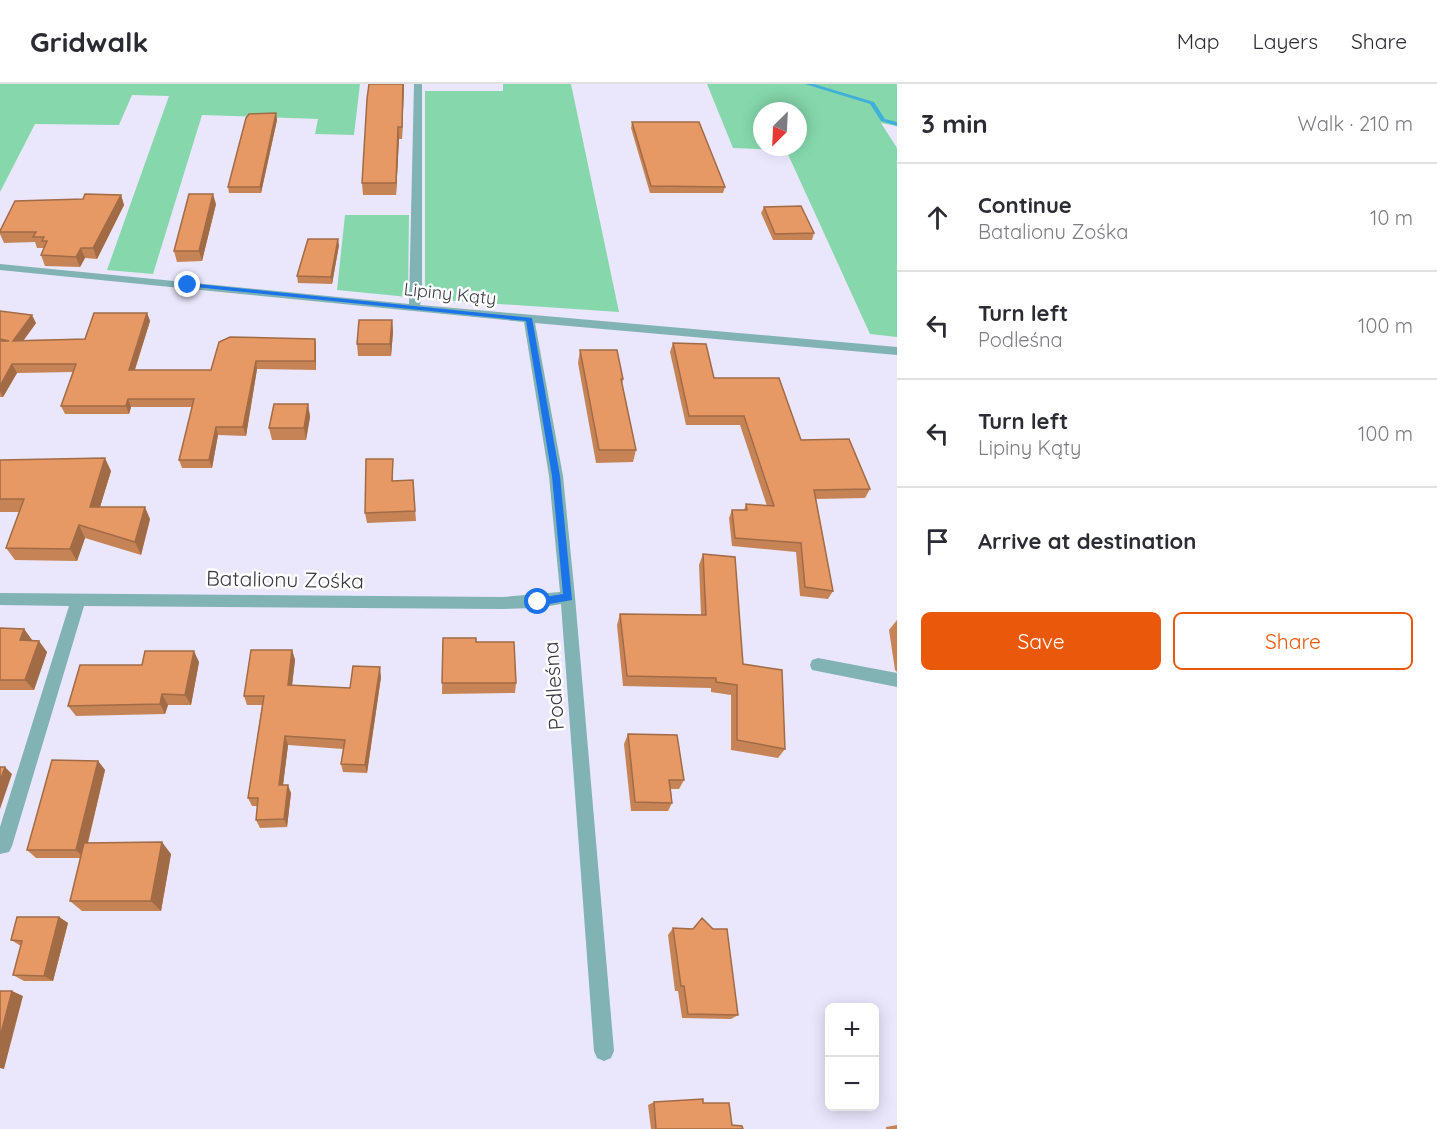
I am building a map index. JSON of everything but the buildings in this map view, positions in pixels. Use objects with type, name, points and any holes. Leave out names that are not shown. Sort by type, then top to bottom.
[{"type":"street","points":[[413,308],[416,297],[417,84]]},
{"type":"street","name":"Lipiny Kąty","points":[[0,267],[529,319],[897,351]]},
{"type":"street","name":"Podleśna","points":[[529,319],[556,476],[568,597],[604,1051]]},
{"type":"street","name":"Batalionu Zośka","points":[[0,598],[502,603],[538,602],[568,597]]},
{"type":"street","points":[[3,846],[79,598]]},
{"type":"street","points":[[818,665],[897,680]]},
{"type":"green space","points":[[0,84],[360,84],[354,135],[315,134],[318,119],[202,115],[153,274],[107,270],[169,96],[132,95],[119,125],[35,124],[0,192]]},
{"type":"green space","points":[[503,84],[571,84],[619,312],[425,299],[425,91],[503,91]]},
{"type":"green space","points":[[707,84],[897,84],[897,126],[881,123],[897,148],[897,337],[870,334],[789,156],[807,156],[807,102],[753,102],[753,149],[733,148]]},
{"type":"green space","points":[[345,215],[409,215],[408,297],[337,290]]},
{"type":"waterway","points":[[808,84],[872,103],[883,120],[897,124]]},
{"type":"route","points":[[188,285],[529,319],[556,476],[568,597],[538,602]]}]
